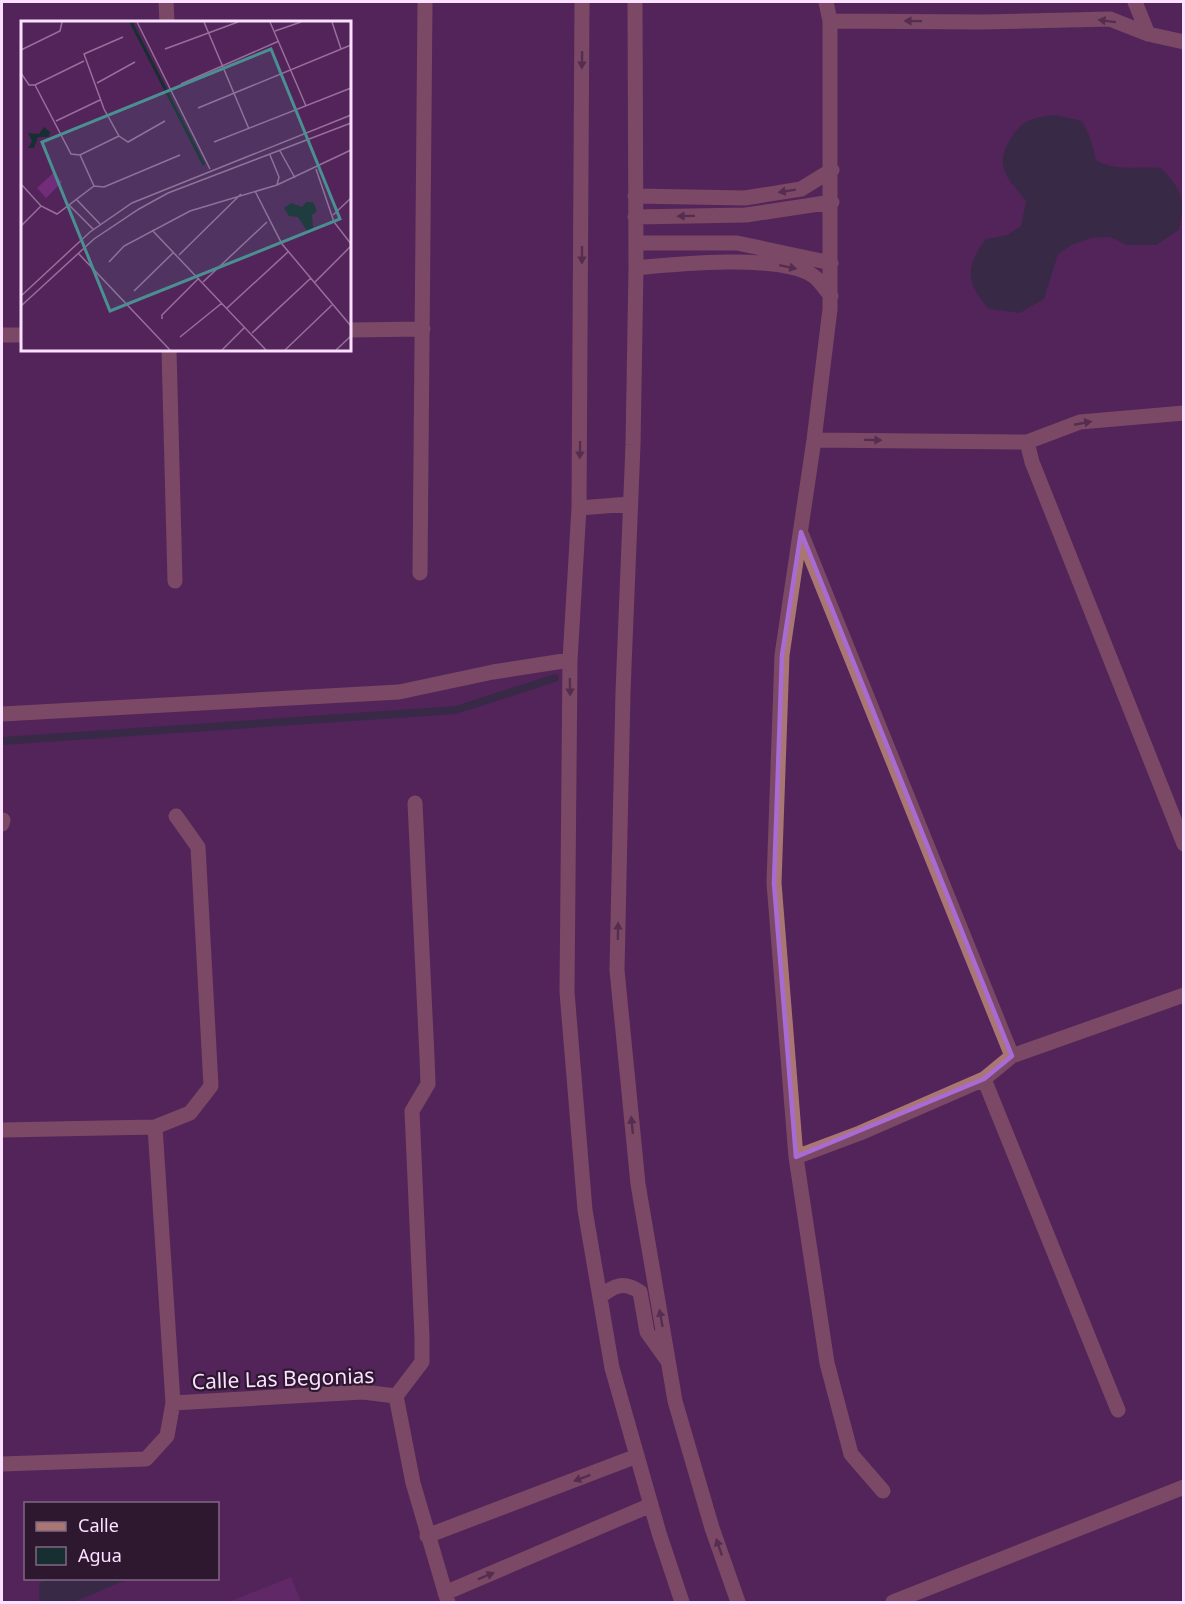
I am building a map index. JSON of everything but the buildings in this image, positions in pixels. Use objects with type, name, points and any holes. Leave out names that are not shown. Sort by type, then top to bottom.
[{"type":"street","points":[[166,2],[167,21]]},
{"type":"street","points":[[420,573],[425,2]]},
{"type":"street","points":[[582,2],[579,508],[570,660],[567,992],[585,1210],[612,1368],[651,1505],[682,1602]]},
{"type":"street","points":[[635,2],[636,268],[617,970],[638,1184],[675,1401],[712,1528],[738,1602]]},
{"type":"street","points":[[826,2],[830,21],[831,296],[814,440],[782,655],[774,883],[796,1157],[827,1363],[851,1454],[883,1491]]},
{"type":"street","points":[[1135,2],[1148,34]]},
{"type":"street","points":[[830,21],[983,22],[1110,19],[1148,34],[1184,42]]},
{"type":"street","points":[[636,196],[745,198],[801,189],[832,170]]},
{"type":"street","points":[[635,217],[746,215],[832,202]]},
{"type":"street","points":[[636,243],[737,243],[831,263]]},
{"type":"street","points":[[636,268],[683,263],[788,266],[814,275],[831,296]]},
{"type":"street","points":[[351,330],[423,329]]},
{"type":"street","points":[[2,335],[21,335]]},
{"type":"street","points":[[169,351],[175,581]]},
{"type":"street","points":[[814,440],[1028,442],[1080,422],[1184,413]]},
{"type":"street","points":[[1028,442],[1032,462],[1184,844]]},
{"type":"street","points":[[579,508],[630,504]]},
{"type":"street","points":[[801,532],[1012,1056]]},
{"type":"street","points":[[2,714],[399,692],[493,672],[570,660]]},
{"type":"street","points":[[415,803],[428,1066],[428,1084],[411,1111],[422,1362],[396,1396],[427,1536],[446,1598],[651,1505]]},
{"type":"street","points":[[2,1116],[2,1130],[154,1127],[190,1113],[211,1086],[198,847],[176,816]]},
{"type":"street","points":[[796,1157],[860,1133],[984,1079],[1012,1056],[1184,994]]},
{"type":"street","points":[[984,1079],[1118,1410]]},
{"type":"street","points":[[2,1464],[146,1459],[167,1436],[173,1403],[154,1127]]},
{"type":"street","points":[[600,1297],[613,1287],[620,1285],[631,1286],[640,1292],[647,1332],[669,1363]]},
{"type":"street","name":"Calle Las Begonias","points":[[173,1403],[363,1392],[396,1396]]},
{"type":"street","points":[[427,1536],[637,1456]]},
{"type":"street","points":[[893,1602],[1184,1487]]},
{"type":"highlighted area","points":[[801,532],[1012,1056],[984,1079],[796,1157],[774,883],[782,655]]},
{"type":"shaded area","points":[[291,1577],[301,1602],[229,1602]]},
{"type":"water","points":[[1056,115],[1082,121],[1090,137],[1096,160],[1119,167],[1161,168],[1174,183],[1180,196],[1182,210],[1179,230],[1156,245],[1127,245],[1110,237],[1091,238],[1072,245],[1058,254],[1044,299],[1020,313],[989,309],[975,291],[971,266],[986,239],[1007,235],[1021,226],[1026,201],[1004,170],[1003,160],[1006,148],[1012,136],[1024,123],[1044,116]]},
{"type":"water","points":[[46,1580],[126,1580],[74,1602],[39,1602],[39,1583]]},
{"type":"waterway","points":[[2,741],[456,710],[555,678]]}]
